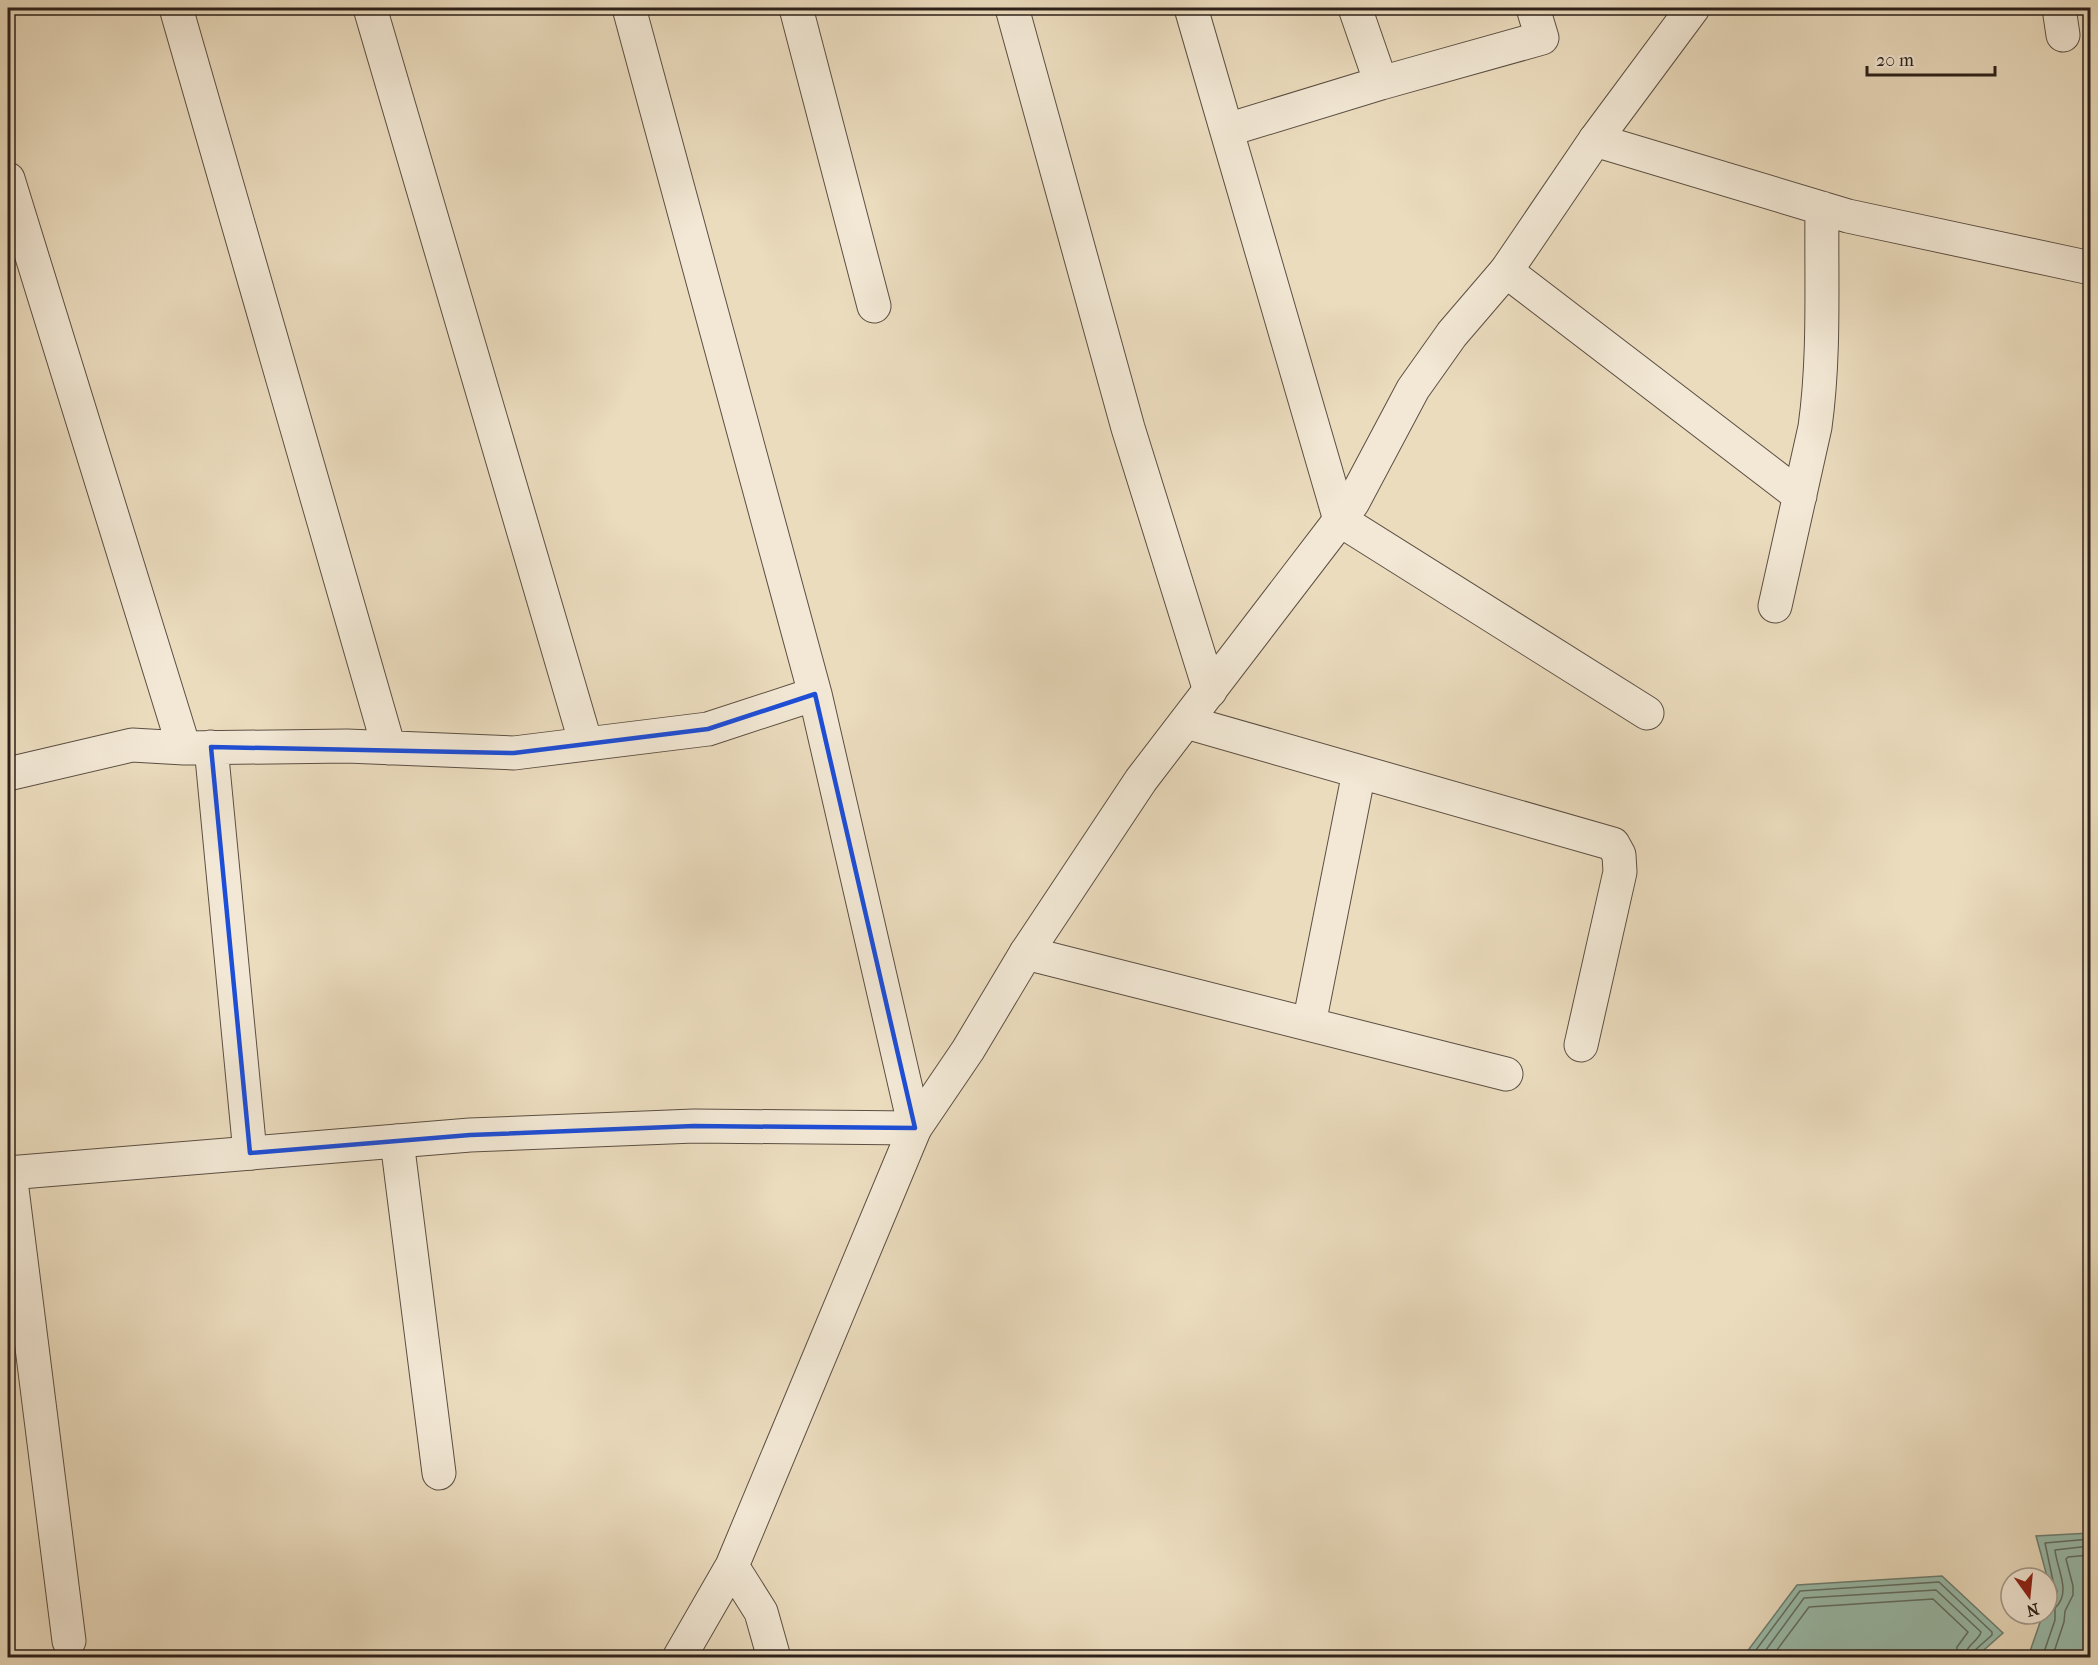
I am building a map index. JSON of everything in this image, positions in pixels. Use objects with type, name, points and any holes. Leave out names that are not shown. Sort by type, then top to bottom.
[{"type":"street","points":[[176,8],[389,748]]},
{"type":"street","points":[[370,8],[586,744]]},
{"type":"street","points":[[629,8],[815,694],[915,1128]]},
{"type":"street","points":[[796,8],[874,306]]},
{"type":"street","points":[[1012,8],[1128,428],[1210,691]]},
{"type":"street","points":[[1191,8],[1340,520],[1647,713]]},
{"type":"street","points":[[1355,8],[1381,83]]},
{"type":"street","points":[[1227,130],[1381,83],[1542,38],[1533,8]]},
{"type":"street","points":[[679,1658],[732,1566],[915,1128],[968,1050],[1026,953],[1141,780],[1353,502],[1413,389],[1452,334],[1506,271],[1595,140],[1693,8]]},
{"type":"street","points":[[1595,140],[1885,225],[2086,267]]},
{"type":"street","points":[[8,179],[197,747],[250,1153]]},
{"type":"street","points":[[1775,606],[1819,399],[1822,208]]},
{"type":"street","points":[[1506,271],[1800,496]]},
{"type":"street","points":[[8,774],[132,745],[347,746],[514,753],[708,729],[815,694]]},
{"type":"street","points":[[1186,722],[1613,844],[1618,855],[1620,872],[1581,1045]]},
{"type":"street","points":[[1309,1024],[1359,772]]},
{"type":"street","points":[[1026,953],[1506,1074]]},
{"type":"street","points":[[69,1641],[9,1173],[470,1135],[694,1126],[915,1128]]},
{"type":"street","points":[[397,1141],[439,1473]]},
{"type":"street","points":[[732,1566],[761,1612],[774,1658]]},
{"type":"highlighted area","points":[[815,694],[915,1128],[694,1126],[470,1135],[250,1153],[211,747],[514,753],[708,729]]},
{"type":"water","points":[[2090,1533],[2090,1657],[2028,1657],[2039,1626],[2059,1626],[2059,1566],[2044,1566],[2036,1536]]},
{"type":"water","points":[[1942,1576],[2003,1633],[1976,1657],[1743,1657],[1797,1585]]}]
